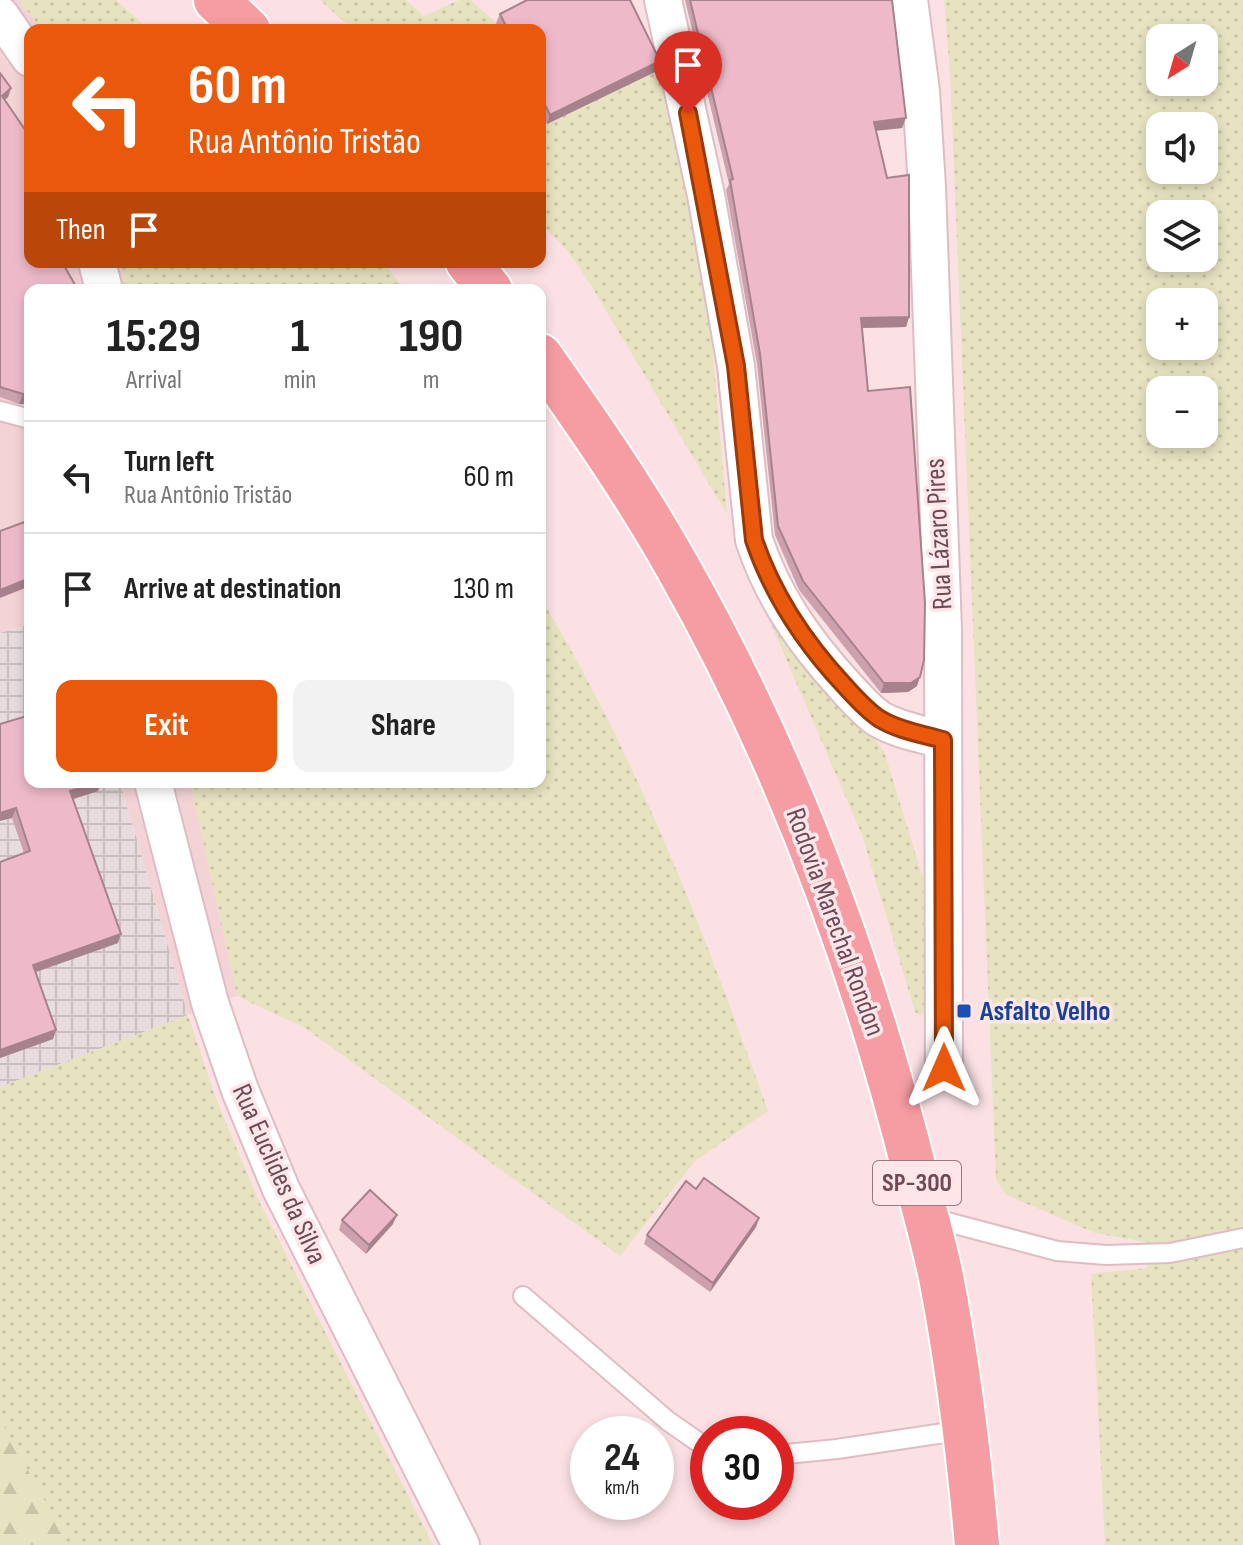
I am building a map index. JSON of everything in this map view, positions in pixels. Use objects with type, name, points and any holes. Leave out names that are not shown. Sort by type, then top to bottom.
[{"type":"main road","points":[[216,0],[242,24]]},
{"type":"main road","points":[[473,268],[485,284]]},
{"type":"main road","name":"Rodovia Marechal Rondon","points":[[546,364],[600,440],[677,566],[746,697],[805,833],[874,1024],[925,1216],[945,1301],[977,1545]]},
{"type":"street","points":[[663,0],[706,195],[730,335],[754,540],[762,564],[772,587],[801,633],[862,705],[892,725],[943,740]]},
{"type":"street","name":"Rua Lázaro Pires","points":[[909,0],[921,91],[927,187],[943,630],[944,1068]]},
{"type":"street","points":[[0,15],[24,49]]},
{"type":"street","name":"Rua Euclides da Silva","points":[[155,788],[210,1003],[240,1090],[281,1189],[461,1545]]},
{"type":"lane","points":[[0,411],[24,417]]},
{"type":"lane","points":[[925,1216],[1057,1251],[1106,1255],[1170,1253],[1243,1238]]},
{"type":"lane","points":[[523,1296],[668,1421],[690,1436]]},
{"type":"lane","points":[[794,1453],[964,1430]]},
{"type":"shaded area","points":[[0,0],[19,0],[37,24],[24,24],[24,268],[120,268],[124,284],[24,284],[24,626],[0,633]]},
{"type":"shaded area","points":[[24,626],[24,788],[122,788],[188,1015],[0,1087],[0,633]]},
{"type":"shaded area","points":[[122,788],[191,788],[237,996],[188,1015]]},
{"type":"green space","points":[[19,0],[116,0],[143,24],[37,24]]},
{"type":"green space","points":[[320,0],[406,0],[424,16],[459,0],[471,0],[497,24],[346,24]]},
{"type":"green space","points":[[944,0],[1243,0],[1243,1545],[1105,1545],[1091,1274],[1147,1268],[1145,1242],[1095,1233],[1006,1195],[996,1180],[950,72]]},
{"type":"green space","points":[[663,67],[711,331],[727,514],[589,282],[567,250],[546,228],[547,124]]},
{"type":"green space","points":[[120,268],[388,268],[400,284],[124,284]]},
{"type":"green space","points":[[752,580],[765,602],[884,751],[923,878],[925,1012],[921,1016],[915,1012],[862,835]]},
{"type":"green space","points":[[546,607],[608,720],[639,784],[694,913],[768,1111],[695,1161],[620,1256],[305,1028],[237,996],[191,788],[546,788]]},
{"type":"green space","points":[[188,1015],[216,1099],[258,1199],[433,1545],[0,1545],[0,1087]]},
{"type":"green space","points":[[0,1419],[69,1545],[0,1545]]},
{"type":"building","points":[[527,0],[630,0],[660,61],[550,115],[546,107],[546,24],[505,24],[500,14]]},
{"type":"building","points":[[690,0],[892,0],[906,118],[874,122],[887,178],[909,175],[909,317],[861,318],[868,391],[910,387],[925,603],[924,660],[920,677],[911,683],[884,683],[803,581],[778,526],[760,354],[730,180],[733,179]]},
{"type":"building","points":[[0,73],[11,88],[2,96],[24,128],[24,268],[65,268],[75,284],[24,284],[24,394],[0,387]]},
{"type":"building","points":[[24,522],[24,580],[0,590],[0,531]]},
{"type":"building","points":[[24,717],[24,788],[80,788],[70,791],[121,934],[33,965],[56,1030],[0,1050],[0,862],[30,851],[16,808],[0,813],[0,724]]},
{"type":"building","points":[[704,1178],[759,1218],[713,1283],[647,1235],[686,1181],[696,1189]]},
{"type":"building","points":[[370,1190],[397,1215],[369,1245],[342,1220]]},
{"type":"place","name":"Asfalto Velho","points":[[964,1011]]},
{"type":"route","points":[[688,113],[736,366],[754,540],[762,564],[772,587],[808,643],[862,705],[892,725],[943,740],[944,1068]]}]
